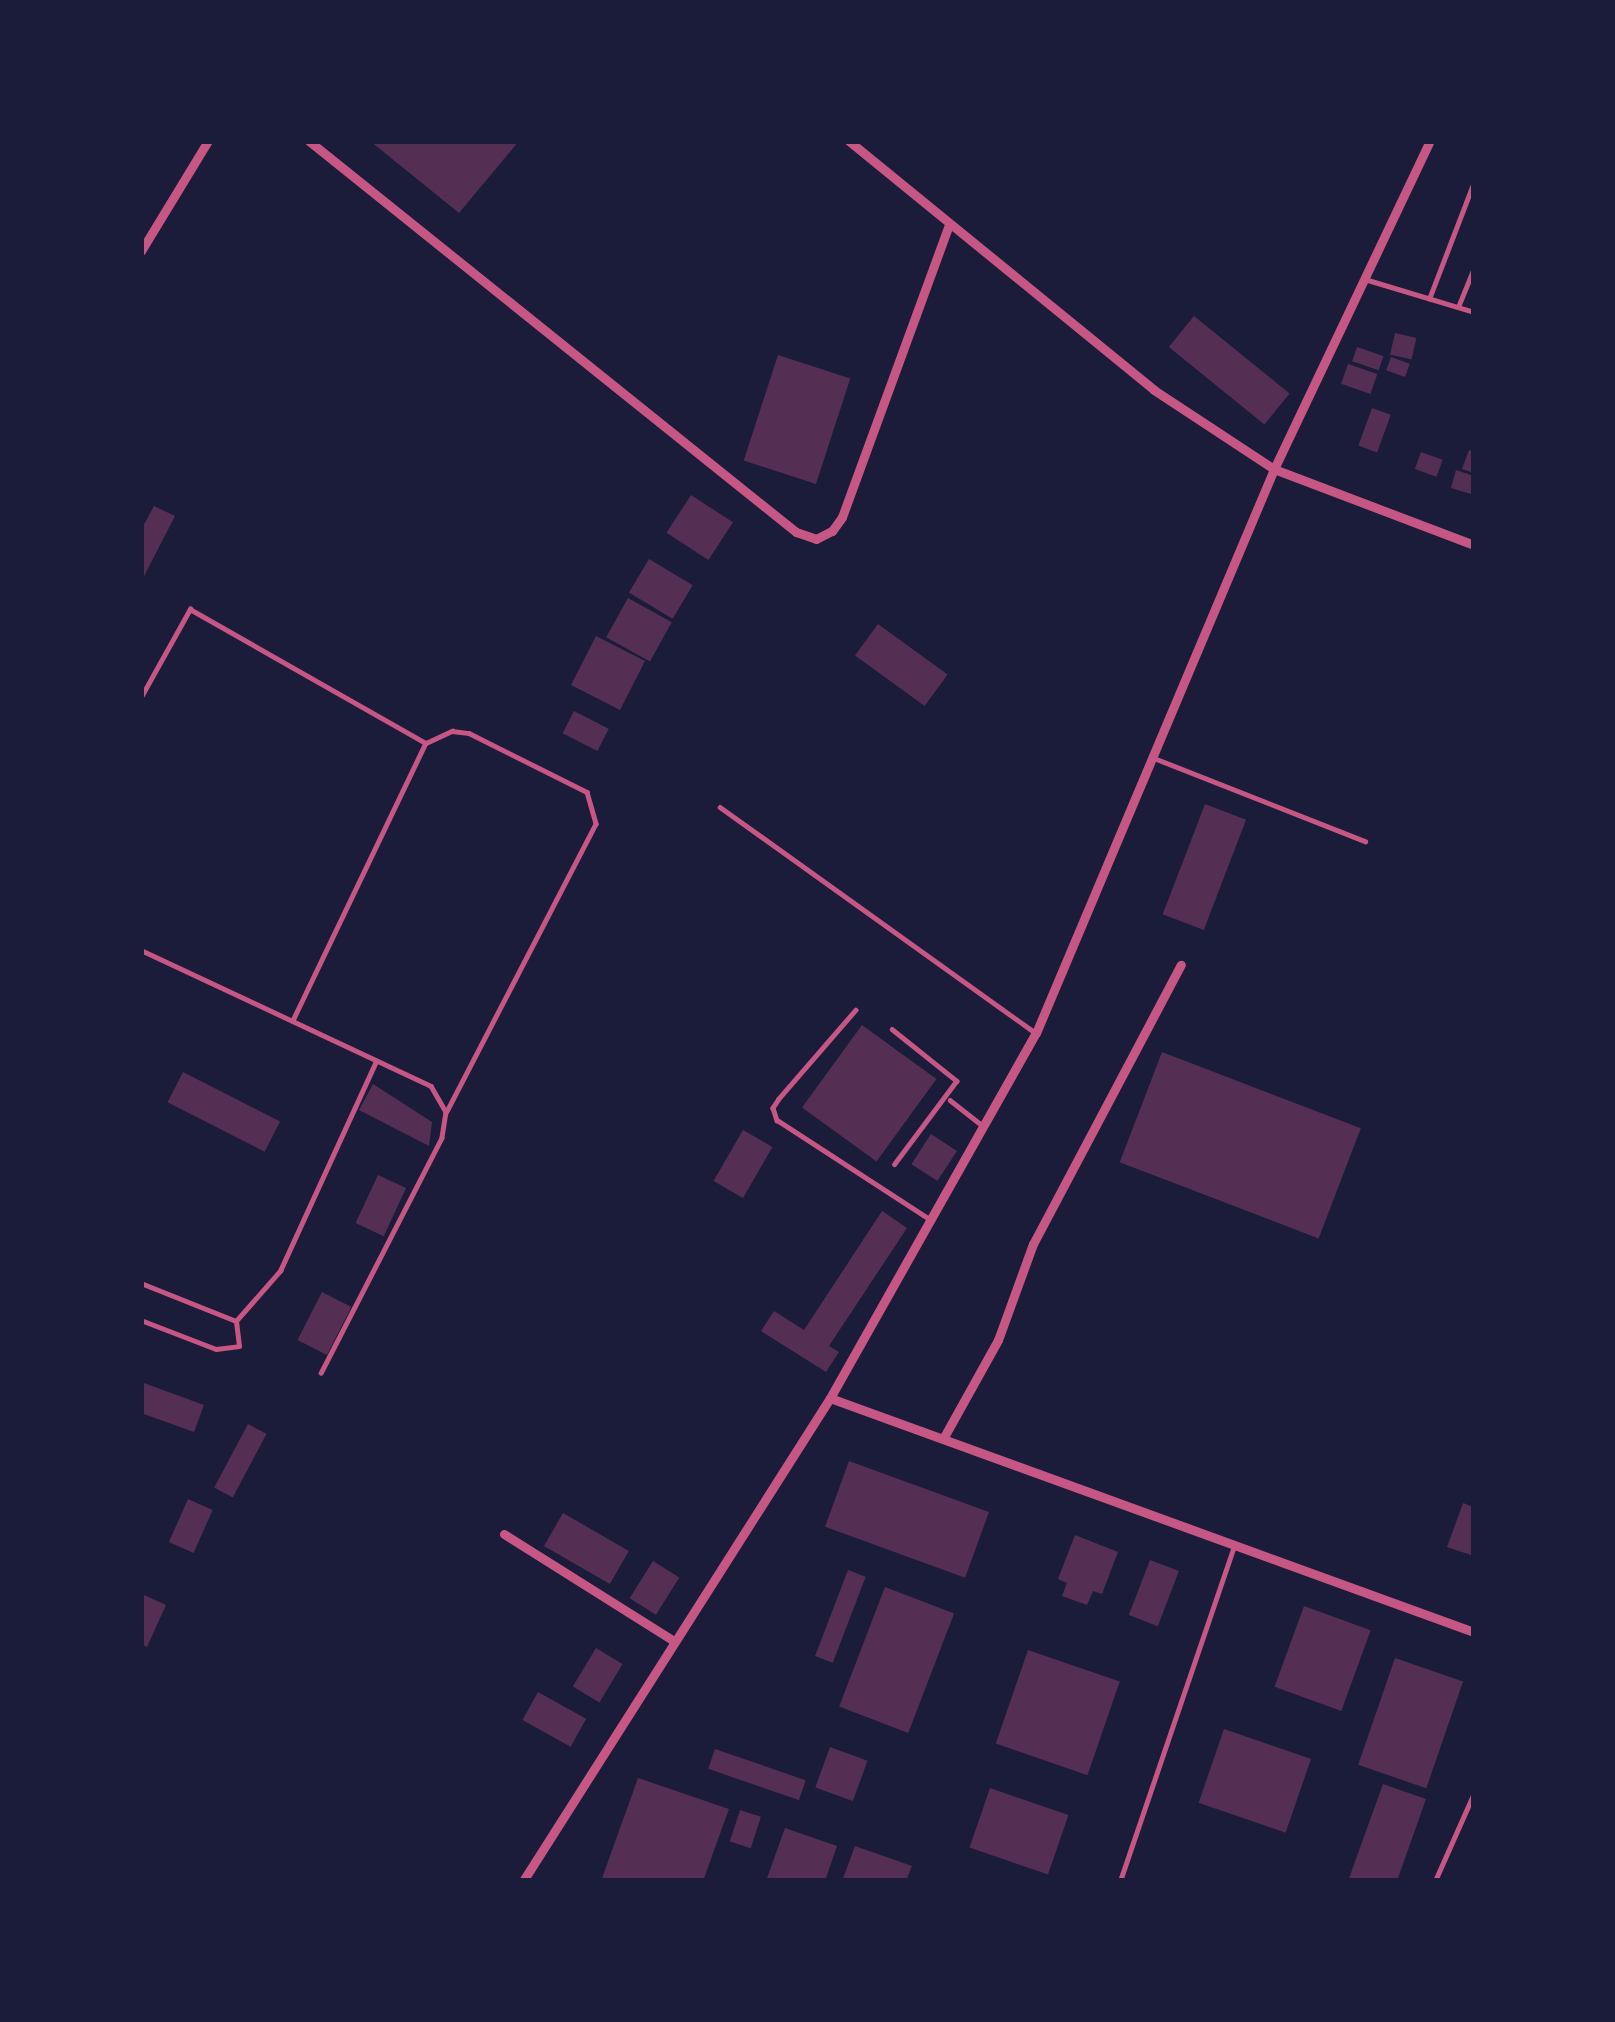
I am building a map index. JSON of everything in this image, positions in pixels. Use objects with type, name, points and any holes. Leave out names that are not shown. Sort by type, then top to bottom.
[{"type":"street","points":[[141,251],[208,141]]},
{"type":"street","points":[[309,141],[796,532],[816,538],[832,531],[842,517],[948,227]]},
{"type":"street","points":[[850,141],[948,227],[1154,390],[1274,469],[1474,545]]},
{"type":"street","points":[[523,1881],[830,1398],[1036,1033],[1274,469],[1368,280],[1430,141]]},
{"type":"street","points":[[944,1436],[998,1340],[1033,1244],[1181,965]]},
{"type":"street","points":[[830,1398],[1474,1632]]},
{"type":"street","points":[[504,1534],[672,1640]]},
{"type":"lane","points":[[1429,299],[1474,182]]},
{"type":"lane","points":[[1458,307],[1474,268]]},
{"type":"lane","points":[[1368,280],[1474,312]]},
{"type":"lane","points":[[141,697],[190,609],[425,743]]},
{"type":"lane","points":[[293,1021],[425,743],[452,731],[469,733],[587,791],[596,824],[446,1112],[442,1138],[321,1373]]},
{"type":"lane","points":[[1154,758],[1365,841]]},
{"type":"lane","points":[[720,807],[1036,1033]]},
{"type":"lane","points":[[141,950],[431,1086],[446,1112]]},
{"type":"lane","points":[[856,1010],[773,1108],[777,1120],[931,1220]]},
{"type":"lane","points":[[892,1029],[955,1077],[957,1085],[895,1164]]},
{"type":"lane","points":[[141,1320],[216,1348],[239,1346],[236,1321],[280,1270],[377,1060]]},
{"type":"lane","points":[[948,1098],[983,1126]]},
{"type":"lane","points":[[141,1283],[236,1321]]},
{"type":"lane","points":[[1120,1881],[1234,1547]]},
{"type":"lane","points":[[1435,1881],[1474,1793]]},
{"type":"building","points":[[370,141],[519,141],[459,213]]},
{"type":"building","points":[[1194,316],[1290,393],[1264,424],[1169,347]]},
{"type":"building","points":[[1395,333],[1416,338],[1411,359],[1390,354]]},
{"type":"building","points":[[1357,347],[1383,356],[1379,370],[1352,361]]},
{"type":"building","points":[[778,355],[850,378],[816,484],[744,461]]},
{"type":"building","points":[[1391,357],[1410,364],[1405,377],[1386,370]]},
{"type":"building","points":[[1348,364],[1377,374],[1370,394],[1341,384]]},
{"type":"building","points":[[1372,408],[1391,415],[1377,452],[1358,446]]},
{"type":"building","points":[[1469,450],[1474,452],[1474,473],[1462,469]]},
{"type":"building","points":[[1421,452],[1443,460],[1436,477],[1415,469]]},
{"type":"building","points":[[1456,470],[1474,476],[1474,495],[1451,488]]},
{"type":"building","points":[[691,495],[733,522],[708,560],[666,533]]},
{"type":"building","points":[[154,506],[175,516],[141,582],[141,530]]},
{"type":"building","points":[[649,559],[693,585],[673,619],[629,592]]},
{"type":"building","points":[[628,598],[672,622],[650,662],[606,637]]},
{"type":"building","points":[[878,624],[948,675],[925,706],[855,656]]},
{"type":"building","points":[[596,636],[645,661],[620,710],[571,685]]},
{"type":"building","points":[[574,711],[609,729],[597,751],[563,733]]},
{"type":"building","points":[[1205,804],[1246,820],[1204,930],[1163,914]]},
{"type":"building","points":[[862,1025],[936,1079],[876,1162],[802,1108]]},
{"type":"building","points":[[1162,1052],[1361,1128],[1319,1238],[1120,1162]]},
{"type":"building","points":[[183,1072],[280,1121],[265,1152],[168,1102]]},
{"type":"building","points":[[373,1084],[432,1122],[429,1146],[359,1110]]},
{"type":"building","points":[[743,1130],[772,1147],[743,1198],[714,1181]]},
{"type":"building","points":[[931,1134],[957,1151],[937,1181],[911,1164]]},
{"type":"building","points":[[378,1175],[406,1188],[384,1236],[356,1223]]},
{"type":"building","points":[[882,1211],[907,1228],[829,1346],[839,1352],[826,1372],[761,1331],[774,1311],[804,1330]]},
{"type":"building","points":[[322,1292],[351,1307],[327,1355],[297,1340]]},
{"type":"building","points":[[141,1382],[204,1405],[194,1432],[141,1413]]},
{"type":"building","points":[[248,1424],[267,1434],[233,1497],[214,1488]]},
{"type":"building","points":[[849,1461],[989,1512],[965,1578],[825,1527]]},
{"type":"building","points":[[188,1499],[213,1510],[194,1553],[169,1542]]},
{"type":"building","points":[[1463,1503],[1474,1507],[1474,1556],[1447,1547]]},
{"type":"building","points":[[563,1513],[629,1551],[610,1584],[544,1546]]},
{"type":"building","points":[[1075,1535],[1118,1552],[1102,1594],[1093,1591],[1087,1605],[1062,1596],[1067,1583],[1058,1579]]},
{"type":"building","points":[[1150,1560],[1179,1571],[1158,1626],[1129,1615]]},
{"type":"building","points":[[653,1561],[679,1577],[656,1615],[630,1598]]},
{"type":"building","points":[[848,1570],[866,1577],[833,1663],[815,1656]]},
{"type":"building","points":[[885,1587],[954,1614],[908,1733],[839,1706]]},
{"type":"building","points":[[144,1595],[166,1605],[147,1647],[141,1644]]},
{"type":"building","points":[[1304,1606],[1371,1630],[1341,1711],[1275,1687]]},
{"type":"building","points":[[596,1648],[623,1664],[599,1703],[573,1687]]},
{"type":"building","points":[[1028,1650],[1120,1682],[1087,1775],[996,1744]]},
{"type":"building","points":[[1395,1658],[1463,1681],[1426,1788],[1358,1765]]},
{"type":"building","points":[[538,1692],[586,1719],[571,1747],[522,1720]]},
{"type":"building","points":[[1224,1729],[1311,1759],[1286,1833],[1199,1803]]},
{"type":"building","points":[[830,1747],[868,1761],[853,1801],[815,1787]]},
{"type":"building","points":[[715,1749],[806,1780],[799,1800],[708,1769]]},
{"type":"building","points":[[638,1778],[729,1809],[703,1881],[601,1881]]},
{"type":"building","points":[[1383,1784],[1426,1799],[1397,1881],[1348,1881]]},
{"type":"building","points":[[990,1788],[1068,1815],[1048,1875],[969,1848]]},
{"type":"building","points":[[740,1810],[761,1817],[751,1848],[730,1841]]},
{"type":"building","points":[[785,1828],[837,1846],[825,1881],[766,1881]]},
{"type":"building","points":[[855,1846],[912,1866],[906,1881],[842,1881]]}]
